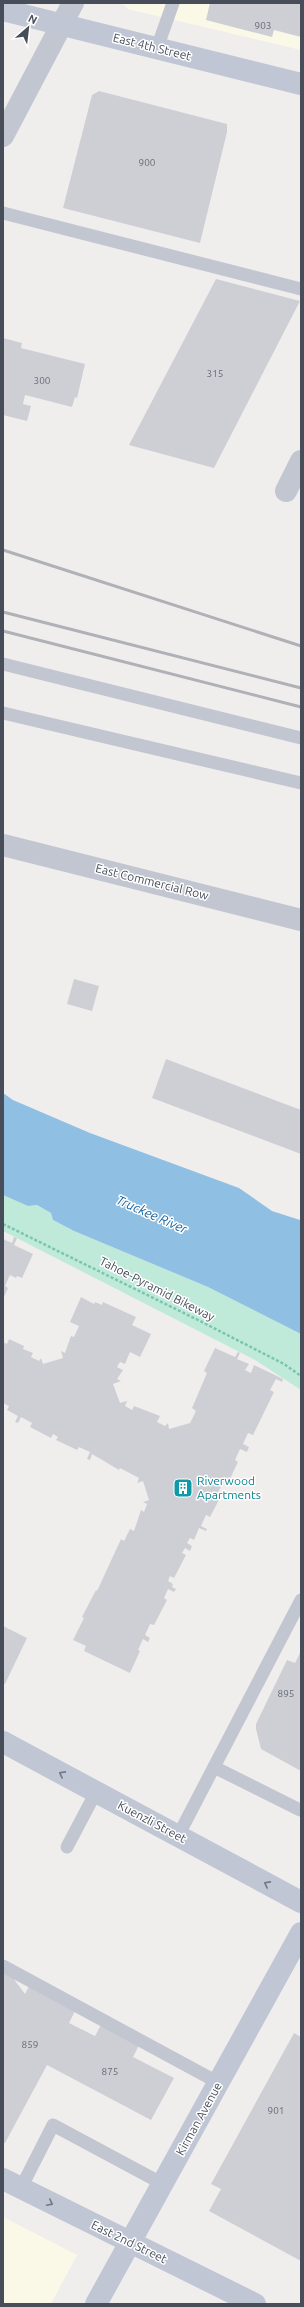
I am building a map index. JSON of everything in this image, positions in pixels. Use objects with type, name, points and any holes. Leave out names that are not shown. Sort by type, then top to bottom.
[{"type":"main road","name":"East 4th Street","points":[[3,10],[301,84]]},
{"type":"main road","name":"Kuenzli Street","points":[[3,1742],[301,1902]]},
{"type":"main road","name":"Kirman Avenue","points":[[96,2304],[301,1933]]},
{"type":"main road","name":"East 2nd Street","points":[[12,2183],[255,2304]]},
{"type":"street","points":[[3,136],[73,3]]},
{"type":"street","points":[[286,491],[301,461]]},
{"type":"street","name":"East Commercial Row","points":[[3,845],[301,920]]},
{"type":"lane","points":[[157,48],[173,3]]},
{"type":"lane","points":[[3,213],[301,289]]},
{"type":"lane","points":[[3,664],[301,738]]},
{"type":"lane","points":[[3,714],[301,783]]},
{"type":"lane","points":[[178,1836],[301,1600]]},
{"type":"lane","points":[[214,1767],[300,1810]]},
{"type":"lane","points":[[66,1847],[96,1792]]},
{"type":"lane","points":[[3,1966],[219,2083]]},
{"type":"lane","points":[[12,2183],[54,2125],[163,2184]]},
{"type":"path","name":"Tahoe-Pyramid Bikeway","points":[[3,1224],[204,1323],[284,1364],[301,1376]]},
{"type":"shaded area","points":[[122,3],[301,3],[301,50],[128,9]]},
{"type":"shaded area","points":[[3,2217],[77,2255],[51,2304],[3,2304]]},
{"type":"green space","points":[[3,1195],[28,1206],[37,1205],[51,1213],[53,1220],[74,1231],[208,1287],[301,1334],[301,1390],[255,1360],[3,1231]]},
{"type":"water","name":"Truckee River","points":[[3,1093],[13,1100],[90,1133],[239,1188],[272,1211],[300,1220],[301,1334],[208,1287],[74,1231],[53,1220],[51,1213],[37,1205],[28,1206],[3,1195]]},
{"type":"building","points":[[210,3],[301,3],[301,37],[274,30],[272,37],[206,20]]},
{"type":"building","points":[[99,91],[227,124],[227,132],[200,243],[63,208],[92,95]]},
{"type":"building","points":[[216,279],[300,301],[214,468],[129,445]]},
{"type":"building","points":[[3,338],[22,343],[21,348],[85,364],[77,398],[75,397],[72,407],[25,395],[23,404],[31,406],[27,421],[3,415]]},
{"type":"building","points":[[74,979],[99,986],[92,1011],[67,1004]]},
{"type":"building","points":[[166,1059],[301,1110],[301,1154],[152,1098]]},
{"type":"building","points":[[14,1237],[17,1238],[14,1245],[33,1254],[22,1278],[17,1276],[16,1278],[10,1275],[5,1286],[8,1288],[3,1299],[3,1239],[12,1243]]},
{"type":"building","name":"Riverwood Apartments","points":[[81,1297],[94,1304],[95,1302],[102,1305],[103,1302],[136,1317],[132,1325],[151,1334],[140,1357],[130,1352],[125,1364],[120,1362],[117,1367],[123,1370],[117,1379],[121,1381],[113,1384],[120,1403],[127,1401],[125,1406],[132,1410],[134,1406],[160,1416],[157,1422],[165,1426],[168,1423],[169,1429],[190,1423],[196,1411],[192,1408],[207,1373],[204,1371],[215,1348],[235,1357],[238,1352],[240,1353],[237,1359],[249,1364],[245,1370],[251,1373],[254,1365],[283,1379],[282,1382],[276,1379],[270,1390],[274,1392],[253,1435],[248,1433],[243,1444],[249,1447],[247,1452],[240,1449],[235,1460],[238,1462],[228,1483],[224,1481],[217,1494],[221,1496],[210,1517],[206,1515],[201,1526],[207,1529],[206,1531],[199,1528],[194,1540],[190,1538],[187,1543],[192,1546],[190,1551],[185,1548],[182,1553],[186,1555],[174,1578],[170,1576],[168,1581],[173,1584],[172,1587],[176,1589],[174,1592],[168,1589],[164,1598],[167,1600],[154,1625],[150,1624],[145,1635],[150,1638],[148,1642],[143,1639],[138,1650],[140,1651],[130,1673],[84,1651],[86,1646],[73,1640],[84,1618],[82,1617],[96,1590],[97,1591],[121,1539],[124,1541],[130,1529],[134,1531],[141,1510],[144,1512],[147,1504],[143,1502],[149,1500],[143,1481],[137,1483],[139,1478],[120,1468],[119,1470],[92,1454],[90,1460],[87,1459],[90,1452],[79,1447],[77,1450],[56,1440],[58,1437],[53,1434],[51,1438],[30,1427],[32,1423],[21,1417],[18,1423],[15,1422],[18,1416],[7,1410],[9,1406],[3,1403],[3,1342],[7,1344],[9,1339],[24,1346],[23,1349],[33,1353],[31,1357],[39,1361],[41,1358],[43,1364],[63,1358],[61,1351],[65,1353],[71,1336],[74,1337],[79,1326],[70,1322]]},
{"type":"building","points":[[3,1626],[27,1638],[5,1684],[3,1683]]},
{"type":"building","points":[[301,1651],[301,1771],[261,1749],[256,1724],[287,1660],[295,1663]]},
{"type":"building","points":[[3,1972],[13,1978],[25,1994],[29,1986],[75,2011],[69,2023],[95,2036],[101,2025],[139,2045],[133,2057],[174,2078],[151,2120],[47,2065],[5,2143],[3,2142]]},
{"type":"building","points":[[294,2033],[301,2037],[301,2261],[209,2211],[221,2189],[211,2184]]},
{"type":"railway","points":[[3,550],[301,646]]},
{"type":"railway","points":[[3,612],[301,688]]},
{"type":"railway","points":[[3,631],[301,707]]},
{"type":"place","name":"Riverwood Apartments","points":[[183,1488]]}]
